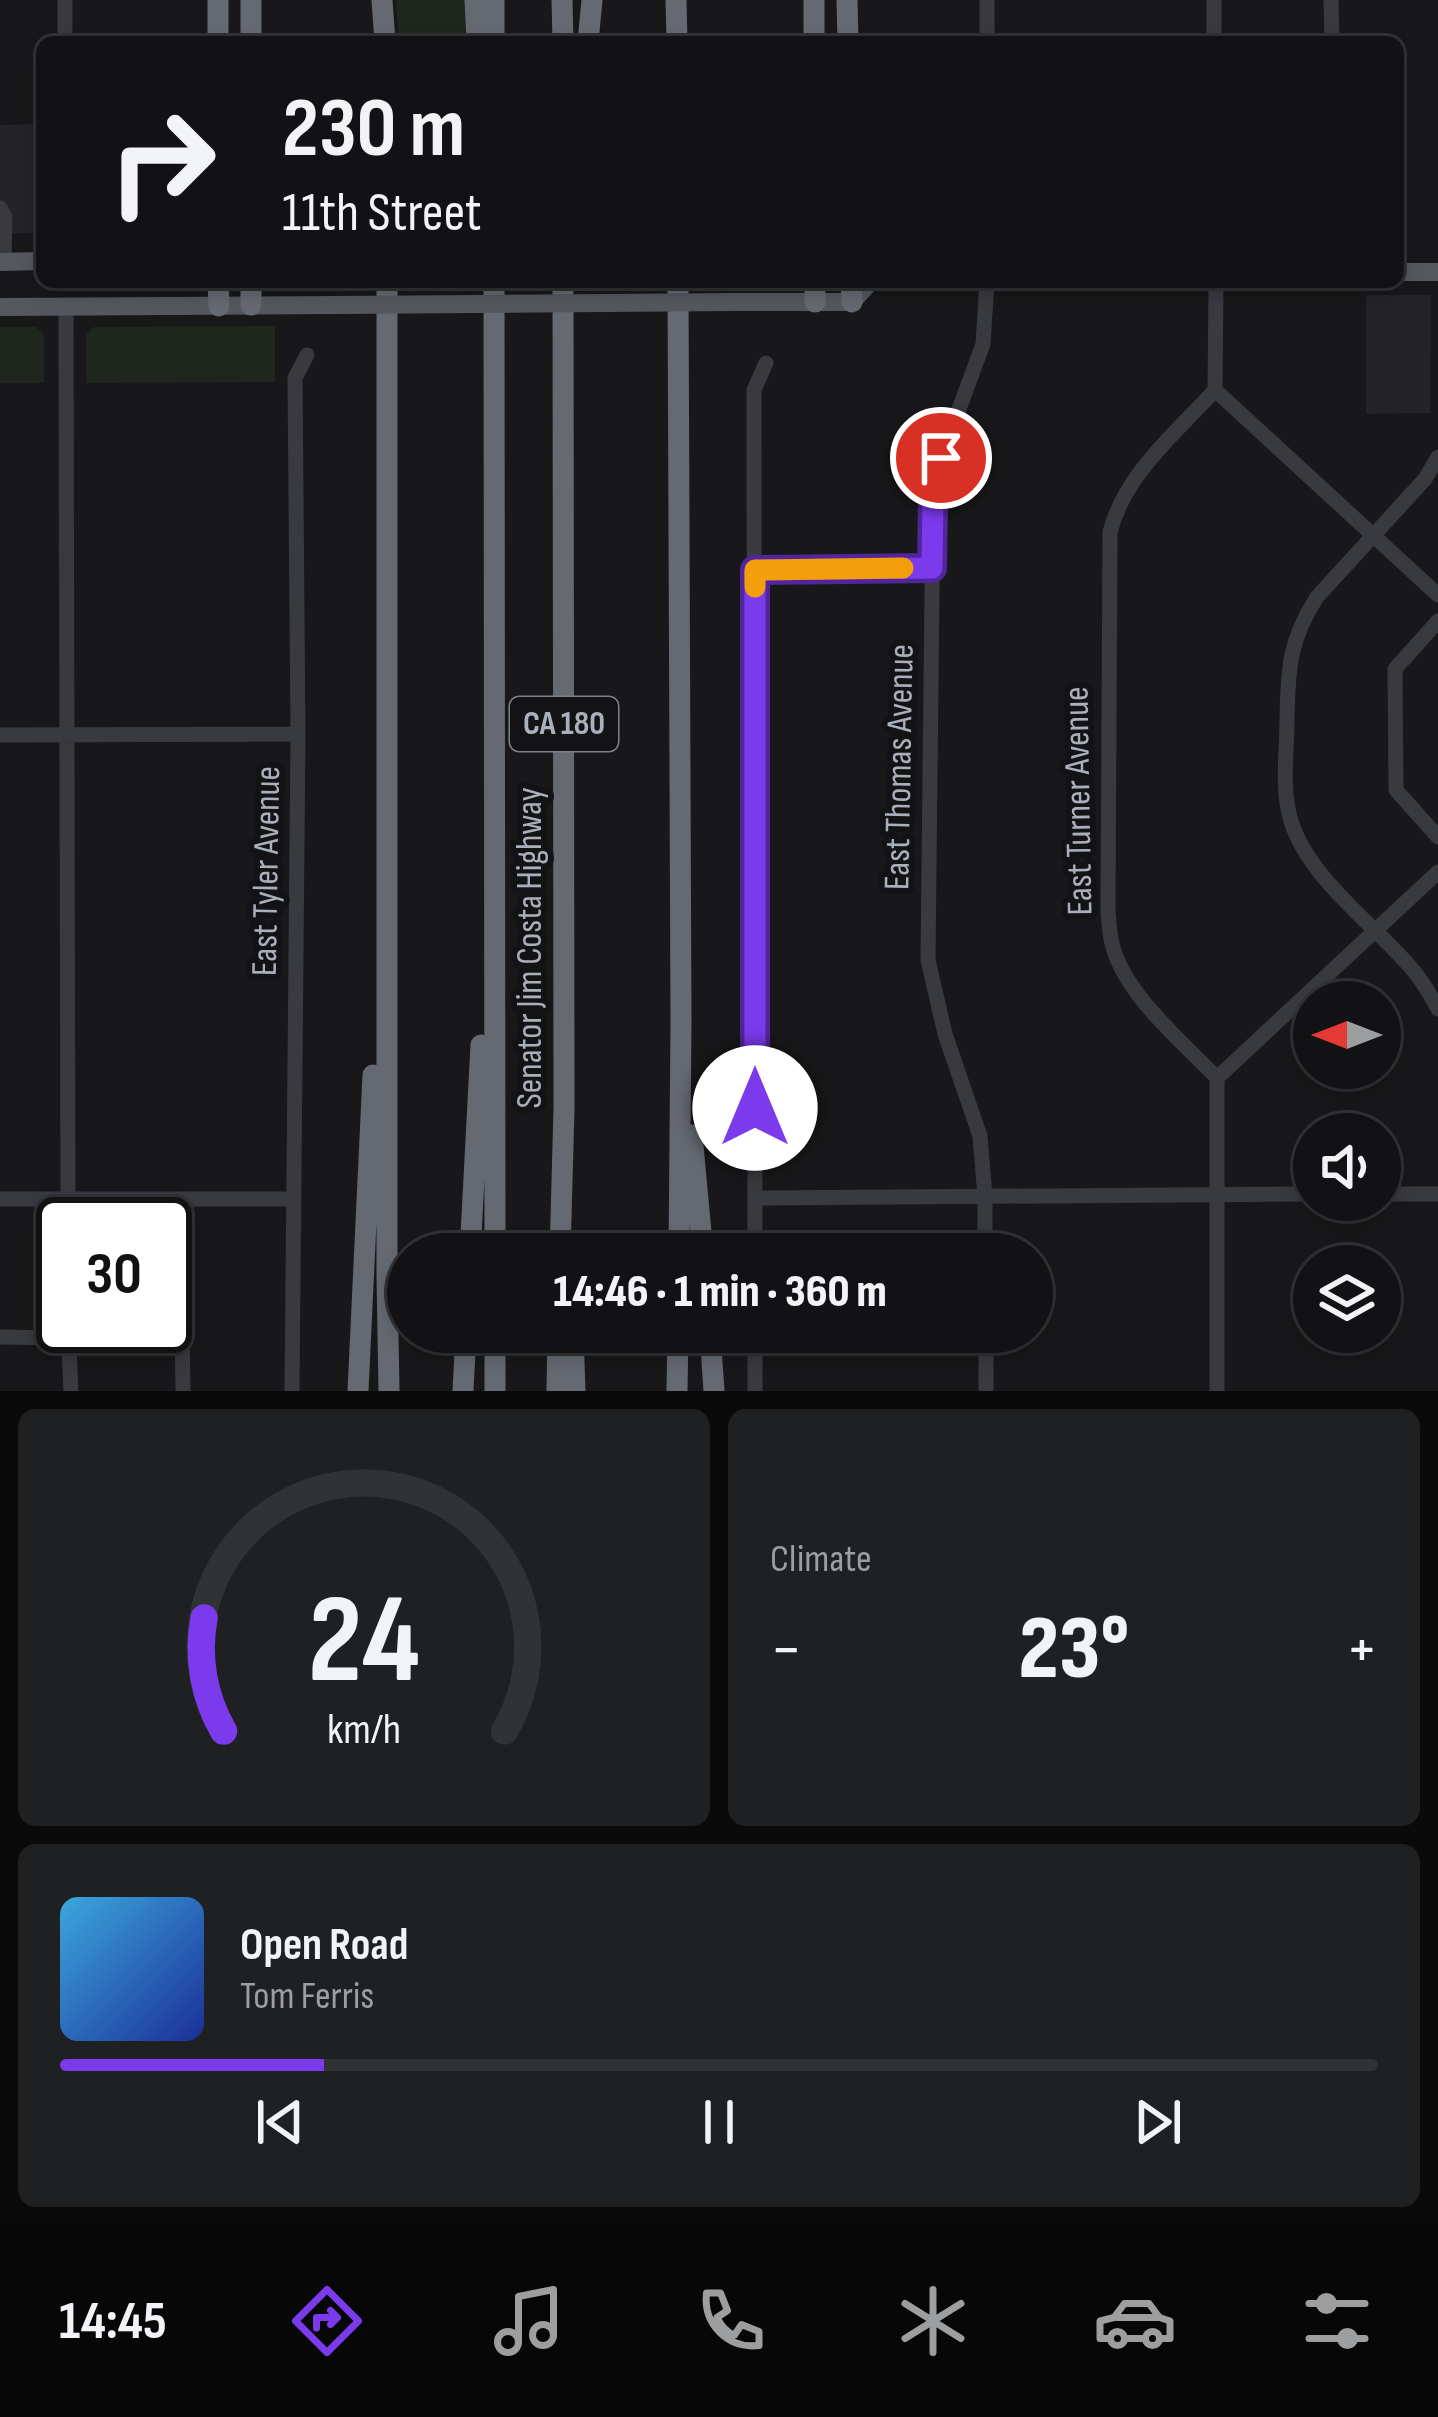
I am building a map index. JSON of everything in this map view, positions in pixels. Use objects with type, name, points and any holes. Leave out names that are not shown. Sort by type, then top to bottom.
[{"type":"highway","points":[[218,0],[218,36]]},
{"type":"highway","points":[[251,0],[251,36]]},
{"type":"highway","points":[[382,0],[385,36]]},
{"type":"highway","points":[[475,0],[477,36]]},
{"type":"highway","points":[[494,0],[494,36]]},
{"type":"highway","points":[[562,0],[562,36]]},
{"type":"highway","points":[[589,36],[592,0]]},
{"type":"highway","points":[[676,0],[677,36]]},
{"type":"highway","points":[[814,0],[814,36]]},
{"type":"highway","points":[[848,0],[848,36]]},
{"type":"highway","points":[[218,288],[219,306]]},
{"type":"highway","points":[[387,288],[389,1391]]},
{"type":"highway","name":"Senator Jim Costa Highway","points":[[493,288],[495,1233]]},
{"type":"highway","name":"Senator Jim Costa Highway","points":[[561,1233],[566,288]]},
{"type":"highway","points":[[678,288],[679,1233]]},
{"type":"highway","points":[[358,1391],[387,799]]},
{"type":"highway","points":[[471,1233],[494,799]]},
{"type":"highway","points":[[681,1021],[702,1233]]},
{"type":"highway","points":[[564,1109],[569,1233]]},
{"type":"highway","points":[[464,1391],[465,1353]]},
{"type":"highway","points":[[495,1353],[495,1391]]},
{"type":"highway","points":[[557,1391],[558,1353]]},
{"type":"highway","points":[[574,1353],[575,1391]]},
{"type":"highway","points":[[677,1391],[678,1353]]},
{"type":"highway","points":[[711,1353],[714,1391]]},
{"type":"main road","points":[[2,262],[36,261]]},
{"type":"main road","points":[[1404,272],[1438,272]]},
{"type":"main road","points":[[0,307],[219,306],[251,294],[335,304],[734,302],[852,292]]},
{"type":"street","points":[[65,0],[65,36]]},
{"type":"street","points":[[987,0],[987,36]]},
{"type":"street","points":[[1214,0],[1214,36]]},
{"type":"street","points":[[1331,0],[1331,36]]},
{"type":"street","points":[[0,208],[5,217],[2,262]]},
{"type":"street","name":"East Thomas Avenue","points":[[985,1233],[980,1136],[945,1034],[928,960],[933,500],[941,458],[983,344],[987,288]]},
{"type":"street","points":[[1216,288],[1215,390],[1438,595]]},
{"type":"street","points":[[66,307],[68,1197]]},
{"type":"street","name":"East Tyler Avenue","points":[[292,1391],[298,734],[295,378],[307,355]]},
{"type":"street","points":[[755,1233],[754,390],[766,363]]},
{"type":"street","name":"East Turner Avenue","points":[[1215,390],[1126,489],[1110,532],[1108,909],[1112,944],[1136,993],[1217,1078]]},
{"type":"street","points":[[1438,457],[1426,479],[1317,597],[1303,619],[1288,669],[1286,791],[1290,818],[1314,864],[1414,971],[1438,1009]]},
{"type":"street","points":[[755,570],[932,568]]},
{"type":"street","points":[[1438,621],[1395,669],[1396,790],[1438,837]]},
{"type":"street","points":[[0,735],[298,734]]},
{"type":"street","points":[[1217,1391],[1217,1078],[1438,872]]},
{"type":"street","points":[[1401,1194],[1438,1194]]},
{"type":"street","points":[[755,1198],[1293,1195]]},
{"type":"street","points":[[0,1199],[36,1199]]},
{"type":"street","points":[[192,1199],[294,1199]]},
{"type":"street","points":[[0,1337],[36,1334]]},
{"type":"street","points":[[69,1353],[71,1391]]},
{"type":"street","points":[[182,1353],[183,1391]]},
{"type":"street","points":[[755,1353],[755,1391]]},
{"type":"street","points":[[986,1353],[986,1391]]},
{"type":"shaded area","points":[[396,0],[465,0],[465,36],[399,36]]},
{"type":"shaded area","points":[[36,124],[36,233],[0,233],[0,125]]},
{"type":"shaded area","points":[[1366,295],[1431,295],[1430,413],[1366,414]]},
{"type":"shaded area","points":[[275,326],[275,382],[86,383],[86,335],[94,327]]},
{"type":"shaded area","points":[[0,327],[36,327],[44,335],[44,383],[0,383]]},
{"type":"slow traffic","points":[[755,587],[755,570],[903,568]]},
{"type":"route","points":[[755,1108],[755,570],[932,568],[933,500],[941,458]]}]
